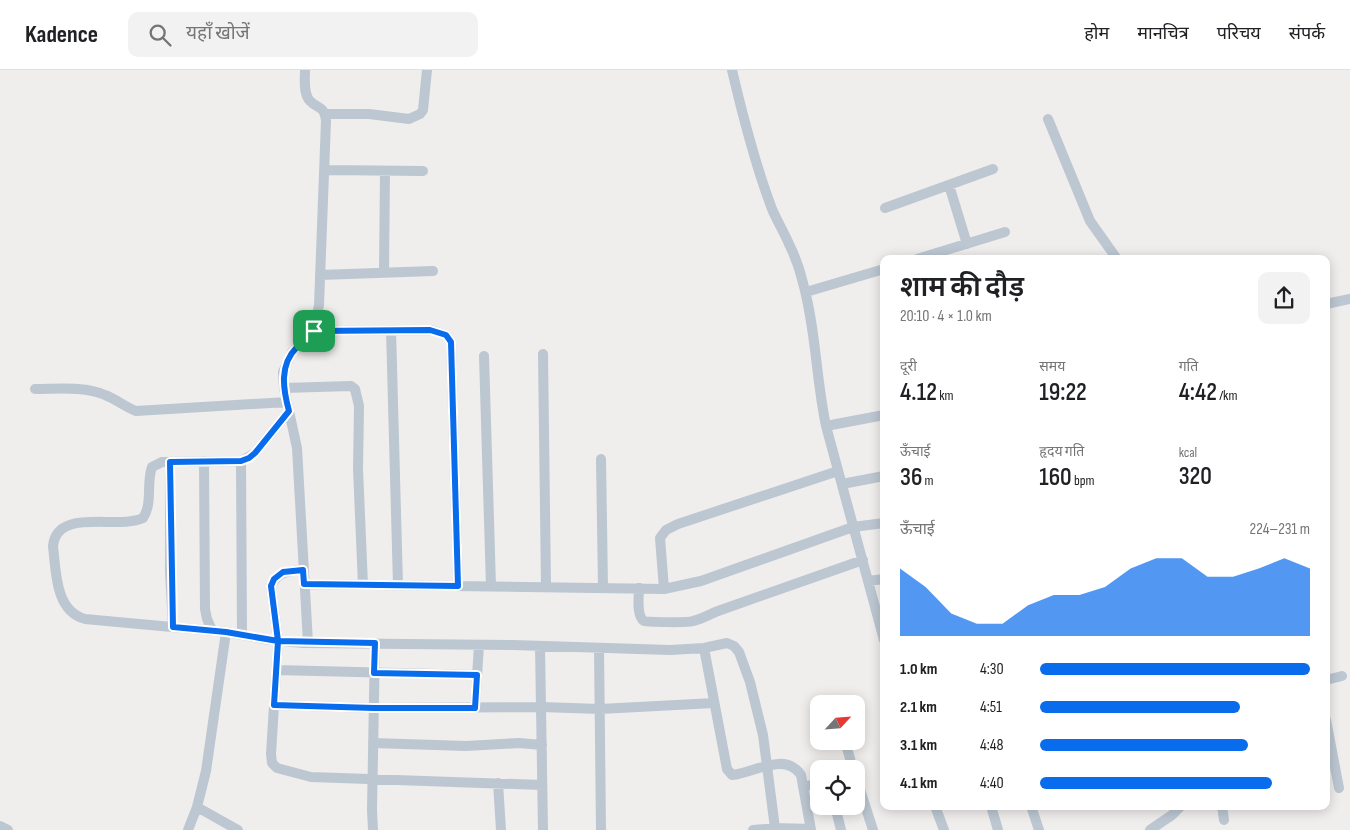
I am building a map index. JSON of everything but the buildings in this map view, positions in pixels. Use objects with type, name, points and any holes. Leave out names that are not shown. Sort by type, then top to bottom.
[{"type":"street","points":[[305,70],[306,95],[310,102],[322,108],[325,114],[325,170],[317,319],[314,331],[292,352],[283,372],[284,388],[297,448],[308,643]]},
{"type":"street","points":[[325,114],[370,114],[410,119],[416,117],[424,110],[426,70]]},
{"type":"street","points":[[732,70],[754,156],[776,219],[794,255],[806,292],[815,339],[826,426],[880,625]]},
{"type":"street","points":[[1048,119],[1090,221],[1114,255]]},
{"type":"street","points":[[885,208],[993,169]]},
{"type":"street","points":[[325,170],[423,172]]},
{"type":"street","points":[[384,272],[385,171]]},
{"type":"street","points":[[949,185],[967,244]]},
{"type":"street","points":[[930,255],[1005,232]]},
{"type":"street","points":[[806,292],[880,269]]},
{"type":"street","points":[[320,275],[433,271]]},
{"type":"street","points":[[1330,303],[1350,299]]},
{"type":"street","points":[[391,330],[398,585]]},
{"type":"street","points":[[314,331],[430,330],[446,335],[451,342],[458,586]]},
{"type":"street","points":[[543,354],[546,587]]},
{"type":"street","points":[[484,356],[491,586]]},
{"type":"street","points":[[284,388],[350,386],[355,390],[359,406],[358,469],[363,584]]},
{"type":"street","points":[[35,389],[95,392],[106,395],[136,411],[288,406]]},
{"type":"street","points":[[288,406],[255,453],[241,461],[170,462],[156,464],[152,467],[149,478],[148,505],[143,518],[123,523],[73,523],[57,533],[53,546],[59,589],[68,609],[76,617],[85,619],[212,630],[278,641],[308,643],[670,650],[704,648],[727,643],[734,646],[744,662],[754,698],[763,736],[775,828]]},
{"type":"street","points":[[826,426],[880,416]]},
{"type":"street","points":[[601,459],[603,587]]},
{"type":"street","points":[[204,461],[206,609],[207,619],[212,630]]},
{"type":"street","points":[[241,461],[242,634]]},
{"type":"street","points":[[170,462],[173,627]]},
{"type":"street","points":[[664,589],[660,538],[666,530],[838,471]]},
{"type":"street","points":[[842,484],[880,477]]},
{"type":"street","points":[[304,584],[664,589],[701,580],[854,527],[880,524]]},
{"type":"street","points":[[639,588],[639,612],[644,620],[651,622],[692,622],[717,611],[863,560]]},
{"type":"street","points":[[303,570],[283,572],[274,579],[271,586],[278,641],[271,754],[272,763],[276,768],[311,777],[542,785]]},
{"type":"street","points":[[868,581],[880,580]]},
{"type":"street","points":[[188,830],[197,807],[206,771],[226,632]]},
{"type":"street","points":[[373,830],[372,779],[375,643]]},
{"type":"street","points":[[475,708],[479,645]]},
{"type":"street","points":[[540,646],[543,830]]},
{"type":"street","points":[[599,648],[601,830]]},
{"type":"street","points":[[704,648],[727,769],[732,775],[741,774],[780,763],[796,767],[801,774],[811,830],[775,828],[753,830]]},
{"type":"street","points":[[276,670],[477,675]]},
{"type":"street","points":[[1330,679],[1342,676]]},
{"type":"street","points":[[274,705],[374,708],[541,707],[600,709],[714,703]]},
{"type":"street","points":[[1330,741],[1339,788]]},
{"type":"street","points":[[373,743],[466,746],[519,743],[542,745]]},
{"type":"street","points":[[498,784],[501,830]]},
{"type":"street","points":[[803,787],[810,785]]},
{"type":"street","points":[[865,805],[873,830]]},
{"type":"street","points":[[197,807],[238,830]]},
{"type":"street","points":[[937,810],[944,830]]},
{"type":"street","points":[[992,810],[998,830]]},
{"type":"street","points":[[1032,810],[1039,830]]},
{"type":"street","points":[[1150,830],[1177,810]]},
{"type":"street","points":[[1223,810],[1224,820]]},
{"type":"street","points":[[837,815],[841,830]]},
{"type":"street","points":[[0,826],[8,830]]},
{"type":"route","points":[[314,331],[292,352],[283,372],[289,411],[255,453],[241,461],[170,462],[170,571],[173,627],[226,632],[278,641],[375,643],[374,673],[477,675],[475,708],[374,708],[274,705],[278,641],[271,586],[278,575],[283,572],[303,570],[304,584],[458,586],[451,342],[446,335],[439,332],[419,329],[314,331]]}]
